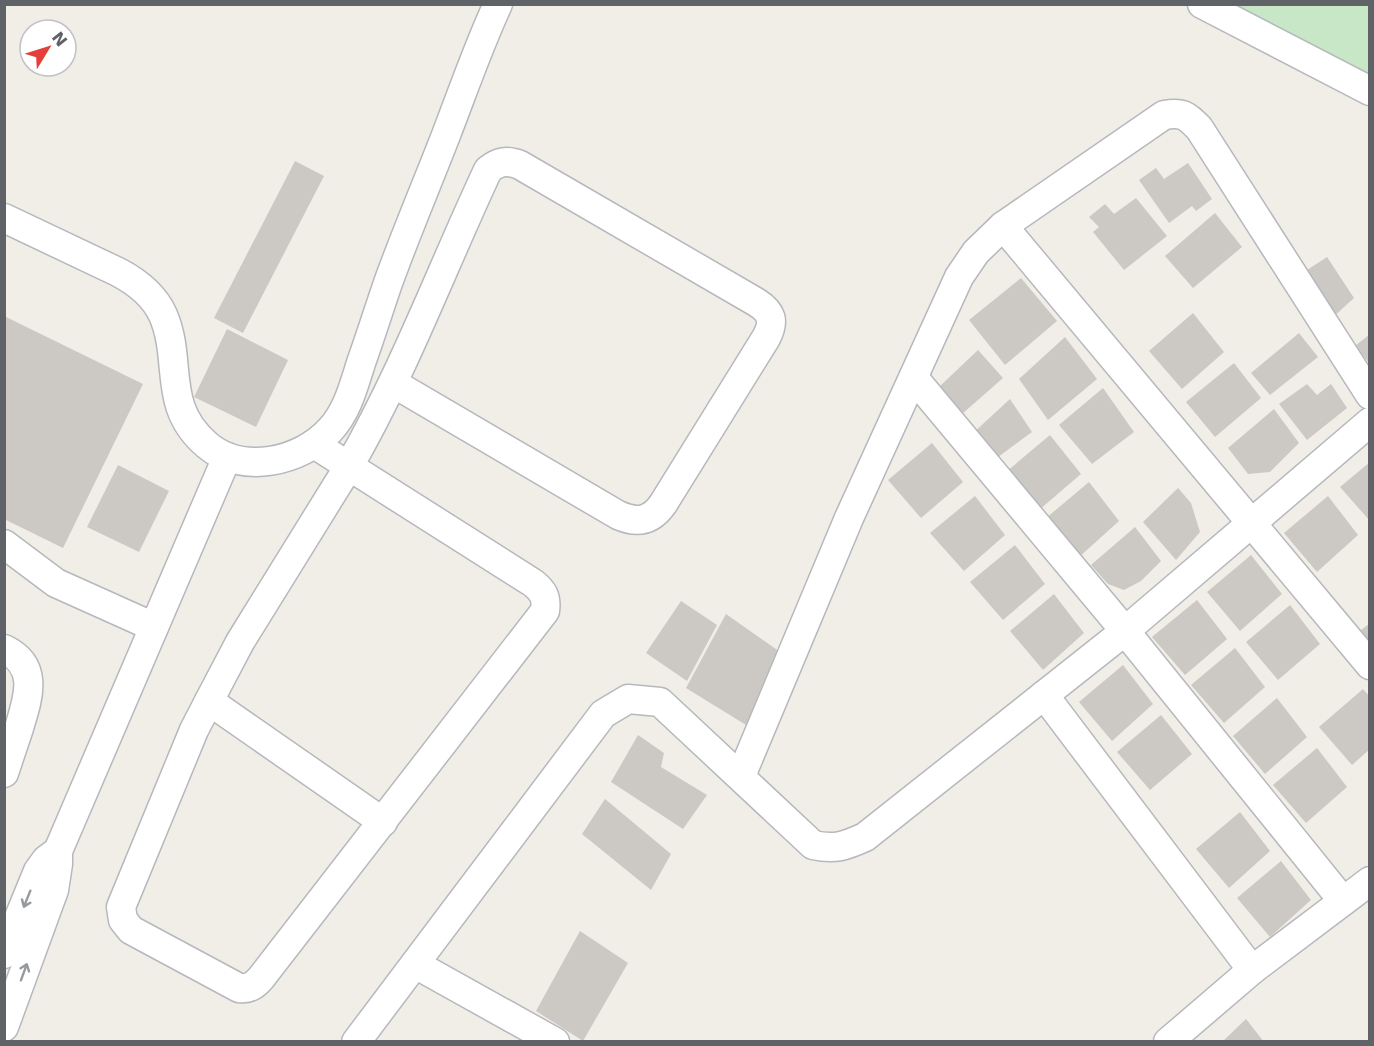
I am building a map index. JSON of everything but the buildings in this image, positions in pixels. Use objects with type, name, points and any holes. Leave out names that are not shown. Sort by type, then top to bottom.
[{"type":"street","points":[[4,218],[118,272],[136,282],[151,297],[162,314],[169,334],[181,411],[192,430],[208,446],[227,457],[250,461],[274,460],[296,454],[314,444],[330,430],[351,394],[388,282],[498,4]]},
{"type":"street","points":[[1202,4],[1370,91]]},
{"type":"street","points":[[741,776],[849,518],[959,277],[976,252],[1003,226],[1164,115],[1178,113],[1187,116],[1199,128],[1370,395]]},
{"type":"street","points":[[314,444],[349,466],[533,583],[542,591],[546,600],[545,611],[256,985],[239,988],[131,930],[123,920],[121,907],[194,730],[240,642],[349,466],[393,383],[488,170],[497,162],[509,161],[530,171],[766,308],[771,317],[771,328],[766,338],[663,504],[656,515],[644,521],[630,521],[618,515],[393,383]]},
{"type":"street","points":[[1003,226],[1370,665]]},
{"type":"street","points":[[914,378],[1125,631],[1344,901]]},
{"type":"street","points":[[356,1041],[603,714],[627,699],[660,702],[813,845],[827,848],[844,847],[865,837],[1125,631],[1370,422]]},
{"type":"street","points":[[4,1027],[54,890],[58,851],[227,457]]},
{"type":"street","points":[[4,544],[56,582],[154,627]]},
{"type":"street","points":[[4,649],[14,653],[25,666],[29,683],[27,700],[10,739],[4,773]]},
{"type":"street","points":[[1044,696],[1252,969]]},
{"type":"street","points":[[209,701],[383,822]]},
{"type":"street","points":[[4,954],[38,871],[46,860],[58,851]]},
{"type":"street","points":[[1168,1041],[1252,969],[1370,880]]},
{"type":"street","points":[[415,964],[555,1041]]},
{"type":"green space","points":[[1195,5],[1369,5],[1369,96]]}]
